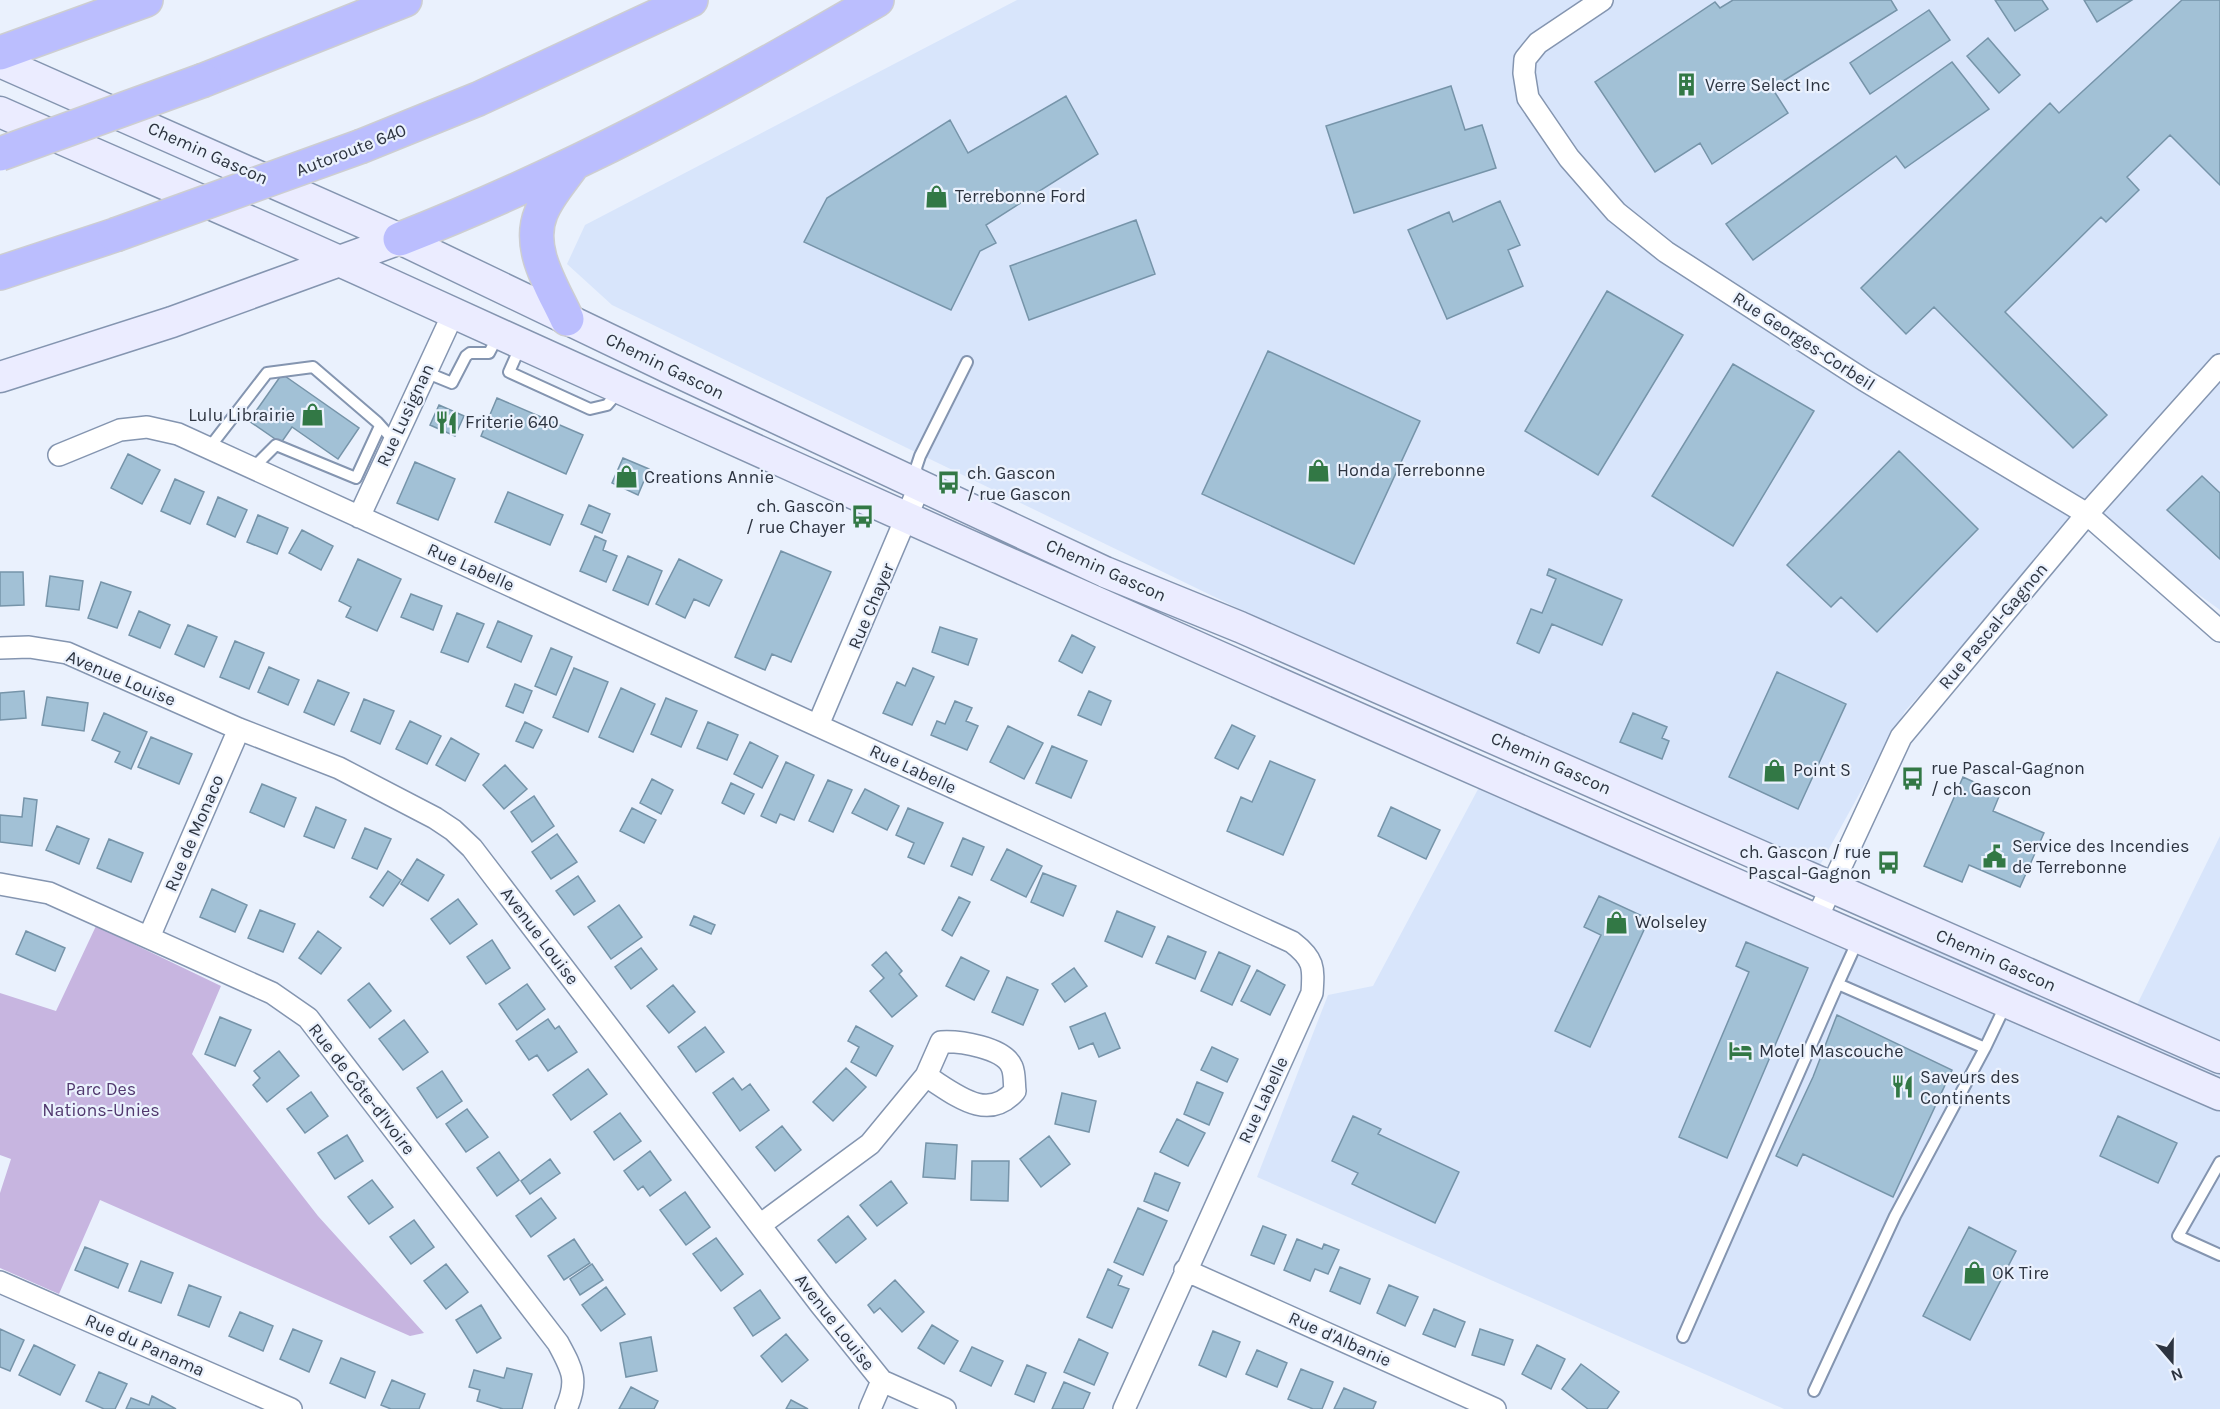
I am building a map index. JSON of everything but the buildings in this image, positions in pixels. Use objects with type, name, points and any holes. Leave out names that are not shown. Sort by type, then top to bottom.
[{"type":"highway","points":[[0,53],[146,0]]},
{"type":"highway","points":[[0,154],[204,80],[405,0]]},
{"type":"highway","name":"Autoroute 640","points":[[0,273],[115,235],[362,146],[478,99],[691,0]]},
{"type":"highway","points":[[400,239],[575,161],[733,82],[877,0]]},
{"type":"highway","points":[[567,319],[541,259],[537,227],[542,212],[575,161]]},
{"type":"main road","name":"Chemin Gascon","points":[[0,62],[400,239],[1105,572],[1240,627],[2220,1058]]},
{"type":"main road","name":"Chemin Gascon","points":[[0,112],[340,262],[906,518],[1858,939],[2220,1095]]},
{"type":"main road","points":[[0,377],[172,322],[400,239]]},
{"type":"street","name":"Rue Georges-Corbeil","points":[[1602,0],[1538,44],[1525,59],[1524,73],[1528,98],[1569,158],[1616,212],[1666,252],[1854,374],[2087,514],[2220,631]]},
{"type":"street","name":"Rue Lusignan","points":[[359,517],[364,482],[387,433],[425,372],[453,314]]},
{"type":"street","name":"Rue Pascal-Gagnon","points":[[1816,920],[1901,736],[2087,514],[2220,365]]},
{"type":"street","name":"Rue Labelle","points":[[59,455],[120,430],[147,427],[178,434],[252,470],[1292,942],[1305,952],[1314,968],[1312,993],[1124,1409]]},
{"type":"street","name":"Rue Chayer","points":[[818,725],[920,485]]},
{"type":"street","name":"Avenue Louise","points":[[0,648],[29,647],[67,652],[239,729],[358,778],[435,818],[472,848],[882,1382],[945,1409]]},
{"type":"street","name":"Rue de Monaco","points":[[149,937],[239,729]]},
{"type":"street","name":"Rue de Côte-d'Ivoire","points":[[0,884],[49,893],[272,993],[308,1018],[558,1343],[573,1370],[572,1396],[566,1409]]},
{"type":"street","points":[[760,1225],[870,1144],[926,1077]]},
{"type":"street","name":"Rue d'Albanie","points":[[1185,1270],[1495,1409]]},
{"type":"street","name":"Rue du Panama","points":[[0,1282],[291,1409]]},
{"type":"street","points":[[870,1409],[882,1382]]},
{"type":"lane","points":[[425,372],[452,383],[466,356],[470,353],[489,353],[510,339]]},
{"type":"lane","points":[[920,485],[916,468],[920,456],[967,362]]},
{"type":"lane","points":[[208,448],[267,373],[313,367],[387,433]]},
{"type":"lane","points":[[252,470],[276,445],[364,482]]},
{"type":"lane","points":[[1683,1337],[1858,939]]},
{"type":"lane","points":[[1838,984],[1985,1048]]},
{"type":"lane","points":[[1814,1391],[1895,1216],[2007,1003]]},
{"type":"lane","points":[[2219,1166],[2178,1236],[2220,1255]]},
{"type":"shaded area","points":[[1017,0],[2220,0],[2220,610],[2087,514],[1905,711],[1809,885],[612,305],[567,264],[585,225]]},
{"type":"shaded area","points":[[1484,778],[2128,1023],[2220,836],[2220,1409],[1784,1409],[1257,1177],[1328,995],[1373,986]]},
{"type":"green space","name":"Parc Des Nations-Unies","points":[[96,926],[221,986],[192,1054],[318,1216],[424,1333],[410,1336],[100,1200],[59,1294],[0,1268],[0,1193],[11,1159],[0,1155],[0,993],[56,1011]]},
{"type":"place","name":"Verre Select Inc","points":[[1687,85]]},
{"type":"place","name":"Terrebonne Ford","points":[[937,196]]},
{"type":"place","name":"Lulu Librairie","points":[[313,415]]},
{"type":"place","name":"Friterie 640","points":[[447,422]]},
{"type":"place","name":"Honda Terrebonne","points":[[1319,470]]},
{"type":"place","name":"Creations Annie","points":[[626,477]]},
{"type":"place","name":"ch. Gascon / rue Gascon","points":[[949,483]]},
{"type":"place","name":"ch. Gascon / rue Chayer","points":[[863,516]]},
{"type":"place","name":"Point S","points":[[1775,770]]},
{"type":"place","name":"rue Pascal-Gagnon / ch. Gascon","points":[[1913,778]]},
{"type":"place","name":"Service des Incendies de Terrebonne","points":[[1994,856]]},
{"type":"place","name":"ch. Gascon / rue Pascal-Gagnon","points":[[1889,862]]},
{"type":"place","name":"Wolseley","points":[[1617,922]]},
{"type":"place","name":"Motel Mascouche","points":[[1741,1051]]},
{"type":"place","name":"Saveurs des Continents","points":[[1902,1087]]},
{"type":"place","name":"OK Tire","points":[[1974,1273]]}]
